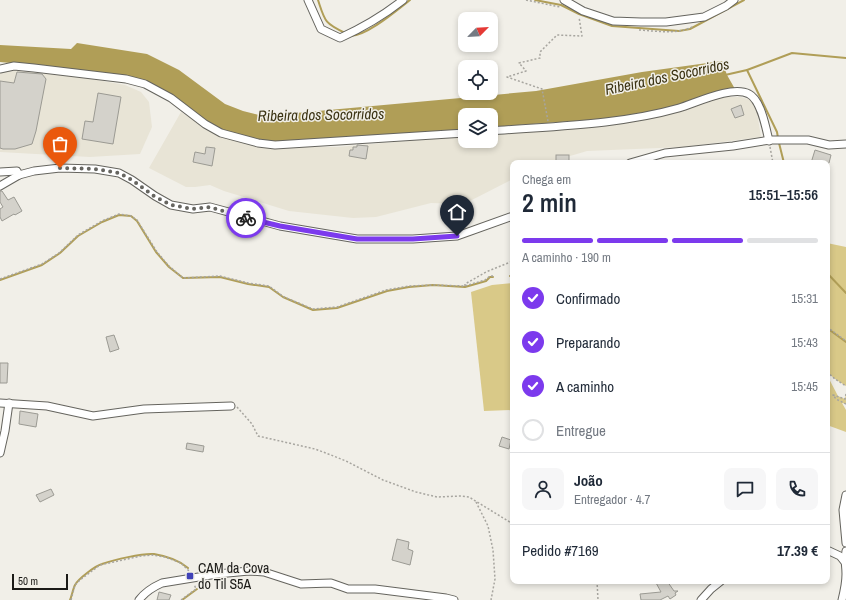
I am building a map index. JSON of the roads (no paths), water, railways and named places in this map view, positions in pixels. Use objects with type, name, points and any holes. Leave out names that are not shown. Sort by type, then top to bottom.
[{"type":"street","points":[[308,0],[321,29],[340,38],[350,34],[386,13],[404,0]]},
{"type":"street","points":[[564,0],[583,11],[613,21],[666,22],[704,17],[726,6],[734,0]]},
{"type":"street","points":[[0,69],[14,66],[34,68],[126,79],[145,84],[171,98],[205,124],[221,133],[275,146],[458,133]]},
{"type":"street","points":[[498,130],[631,119],[678,108],[720,94],[745,92],[756,100],[770,140]]},
{"type":"street","points":[[640,160],[665,153],[770,140],[808,140],[829,145],[846,144]]},
{"type":"street","points":[[0,186],[19,175],[34,171],[60,168],[95,169],[119,173],[132,180],[154,196],[171,205],[193,209],[210,207],[280,226],[357,239],[413,239],[457,236],[510,217]]},
{"type":"street","points":[[0,172],[17,171],[19,175]]},
{"type":"street","points":[[0,403],[47,406],[93,416],[144,408],[231,406]]},
{"type":"street","points":[[0,453],[9,403]]},
{"type":"street","points":[[846,495],[843,510],[846,544]]},
{"type":"street","points":[[830,551],[840,556],[844,561]]},
{"type":"street","points":[[842,600],[846,574],[844,561],[846,551]]},
{"type":"street","points":[[139,600],[143,594],[154,586],[162,583],[249,571],[269,574],[301,584],[331,583],[348,589],[375,589],[454,600]]},
{"type":"street","points":[[701,600],[717,584]]},
{"type":"water","points":[[77,43],[147,54],[179,70],[225,104],[243,111],[263,116],[458,98],[458,100],[498,100],[498,94],[536,91],[642,72],[722,61],[727,75],[735,89],[678,107],[631,117],[498,126],[498,108],[458,108],[458,130],[274,144],[258,142],[218,129],[146,83],[32,65],[0,62],[0,45],[71,49]]},
{"type":"waterway","points":[[318,0],[326,21],[333,27],[345,33]]},
{"type":"waterway","points":[[350,36],[365,32],[390,16],[410,0]]},
{"type":"waterway","points":[[535,0],[561,5],[579,14],[612,26],[679,31],[690,29],[744,0]]},
{"type":"waterway","name":"Ribeira dos Socorridos","points":[[725,75],[747,70],[792,53],[846,58]]},
{"type":"waterway","points":[[747,70],[777,132],[778,138]]},
{"type":"waterway","points":[[779,143],[783,160]]},
{"type":"waterway","points":[[0,280],[42,265],[60,253],[78,236],[102,222],[119,215],[131,216],[137,221],[156,252],[169,267],[183,278],[220,277],[248,284],[269,287],[283,297],[313,310],[337,308],[387,291],[433,285],[465,287],[486,281],[490,277],[493,277]]},
{"type":"waterway","points":[[830,276],[846,293]]},
{"type":"waterway","points":[[830,330],[846,342]]},
{"type":"waterway","points":[[70,600],[77,582],[99,565],[135,556],[154,554],[172,559],[188,568]]},
{"type":"waterway","points":[[182,600],[197,589]]},
{"type":"place","name":"CAM da Cova do Til S5A","points":[[190,576]]}]
